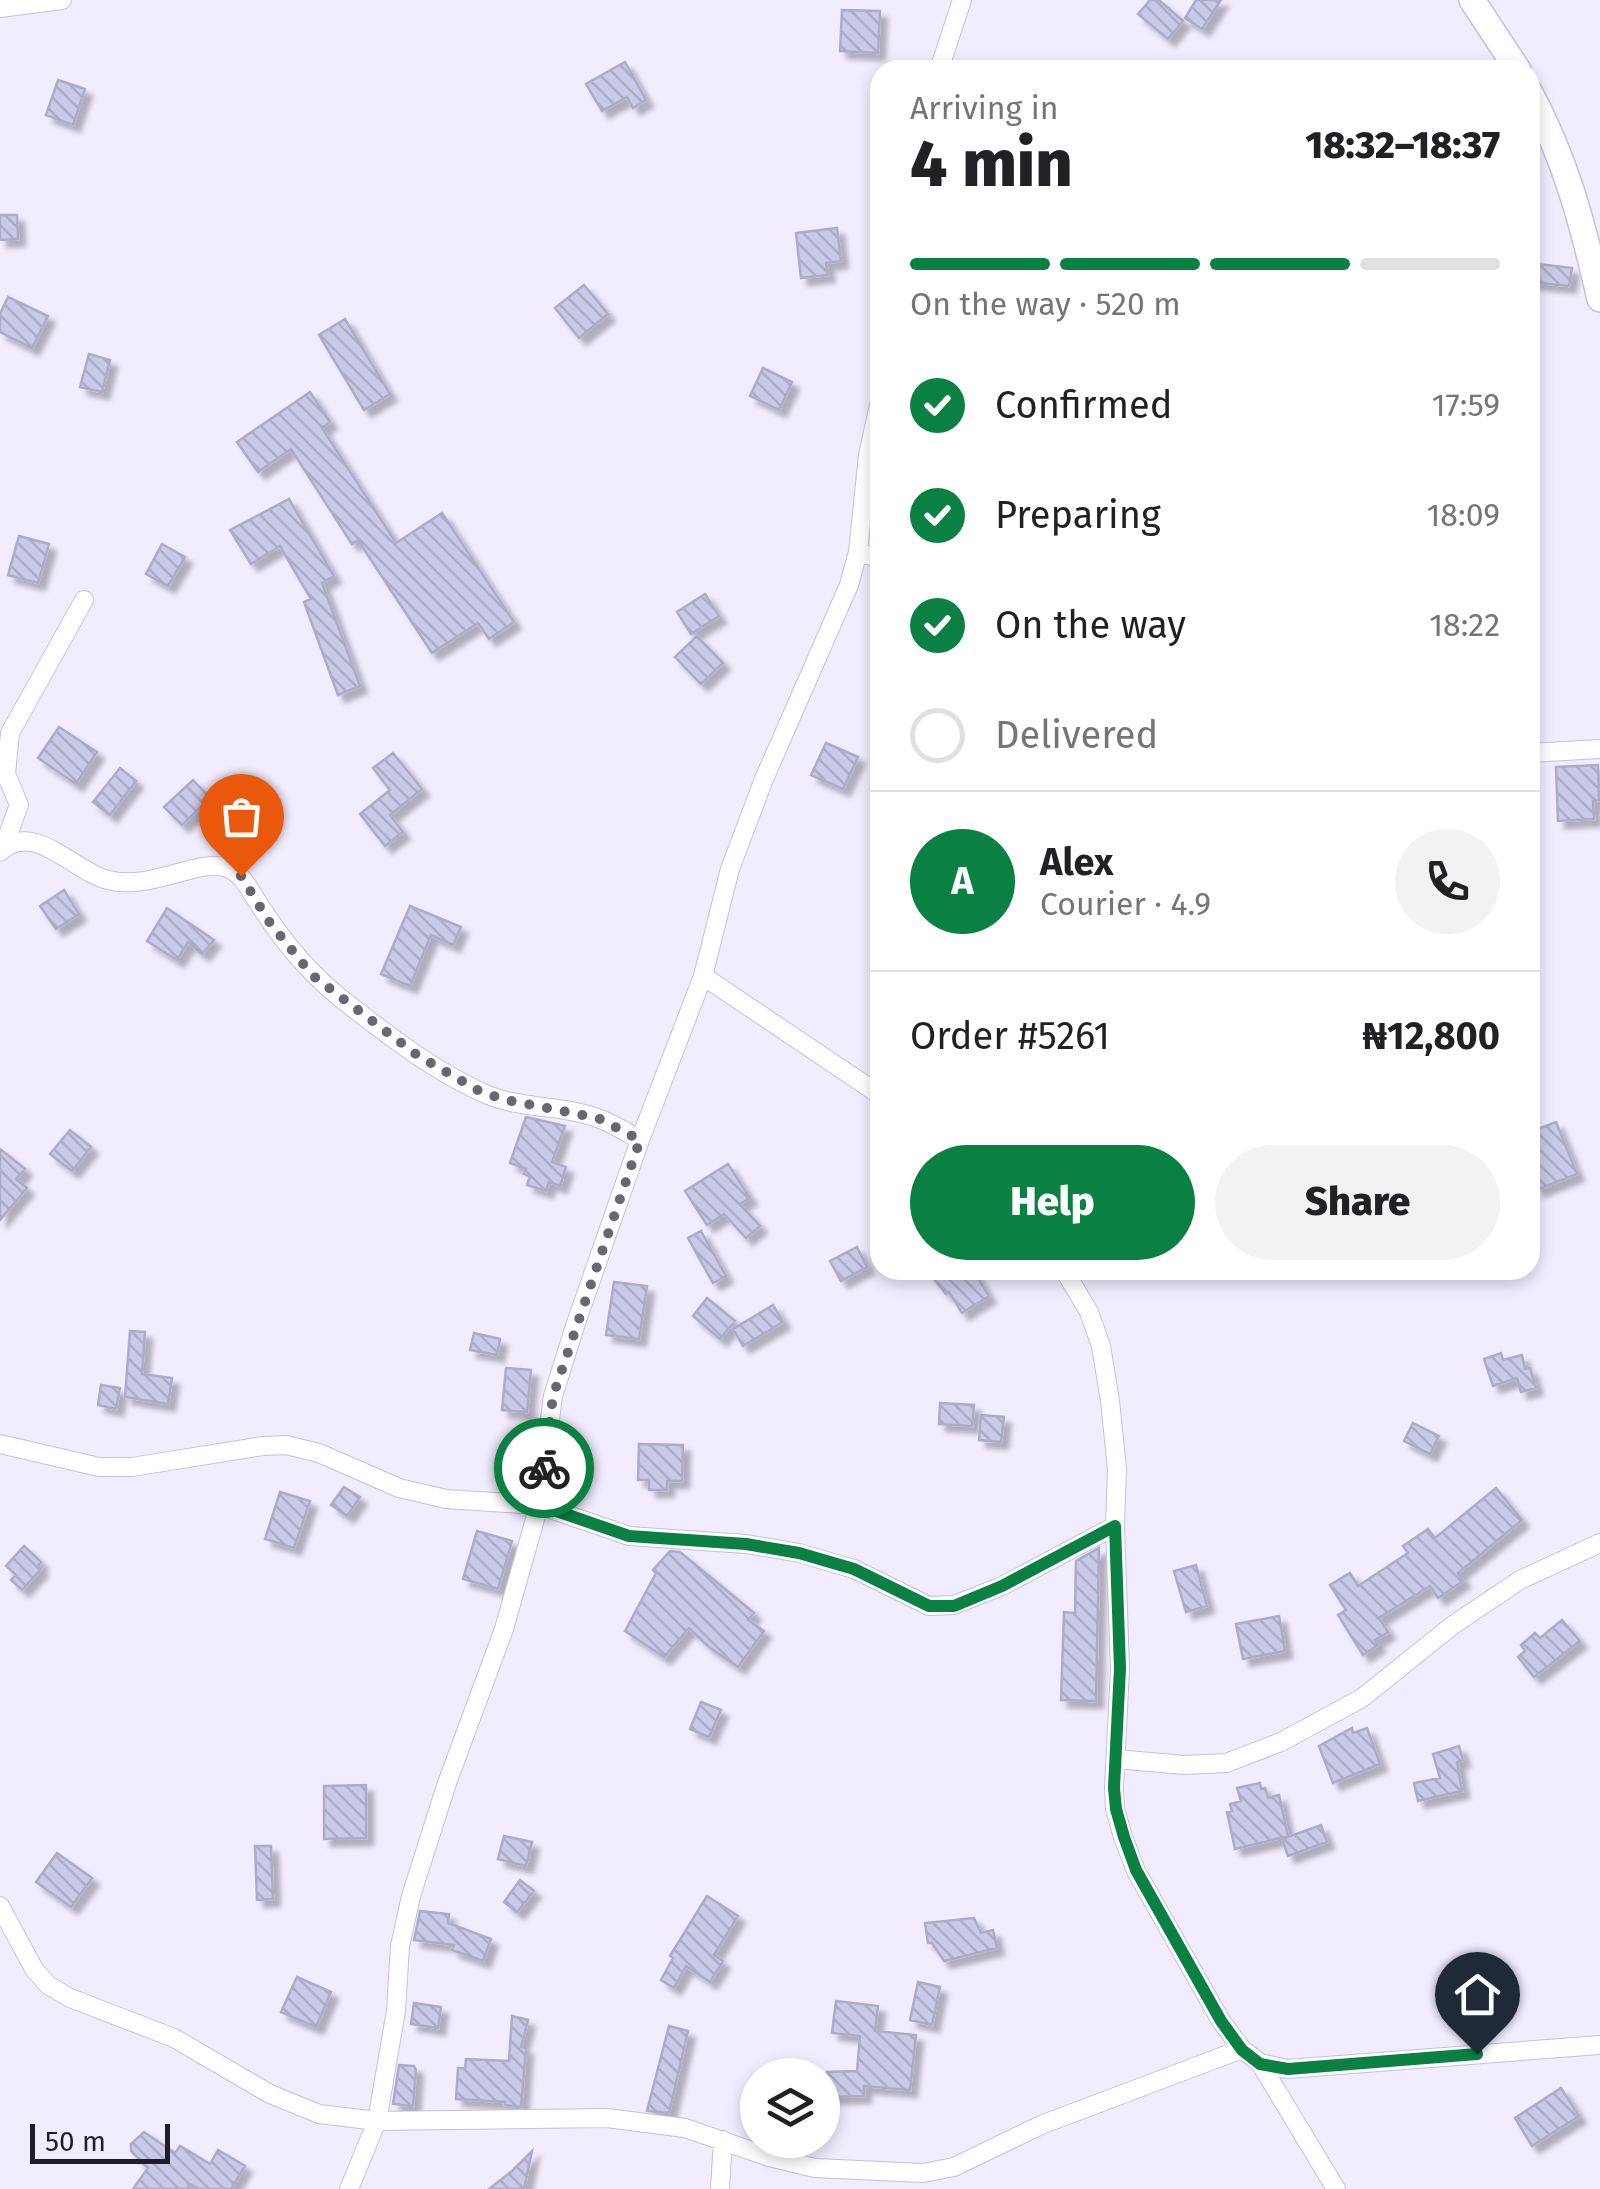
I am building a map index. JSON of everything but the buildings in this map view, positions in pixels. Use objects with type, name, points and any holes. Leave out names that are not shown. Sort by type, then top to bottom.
[{"type":"main road","points":[[1472,0],[1511,60]]},
{"type":"main road","points":[[1540,112],[1555,140],[1584,228],[1600,299]]},
{"type":"street","points":[[0,8],[62,0]]},
{"type":"street","points":[[943,60],[962,0]]},
{"type":"street","points":[[349,2189],[377,2122],[410,1896],[504,1630],[539,1505],[553,1396],[640,1140],[703,976],[730,869],[848,586],[858,552],[870,446]]},
{"type":"street","points":[[858,552],[870,555]]},
{"type":"street","points":[[2,850],[20,805],[6,774],[10,733],[84,600]]},
{"type":"street","points":[[1540,753],[1600,749]]},
{"type":"street","points":[[2,850],[14,842],[31,839],[100,878],[124,884],[147,883],[213,866],[229,868],[241,876],[270,923],[312,975],[417,1055],[481,1092],[598,1118],[640,1140]]},
{"type":"street","points":[[703,976],[870,1088]]},
{"type":"street","points":[[1070,1280],[1090,1312],[1101,1346],[1116,1469],[1120,1668],[1116,1809],[1136,1870],[1221,2021],[1242,2050],[1260,2064],[1336,2189]]},
{"type":"street","points":[[0,1444],[99,1467],[132,1467],[263,1446],[286,1446],[319,1453],[414,1492],[446,1499],[539,1505],[629,1536],[746,1544],[799,1553],[854,1569],[929,1606],[954,1606],[1002,1586],[1115,1526]]},
{"type":"street","points":[[1116,1759],[1184,1765],[1226,1763],[1281,1742],[1362,1698],[1452,1625],[1520,1580],[1600,1543]]},
{"type":"street","points":[[0,1906],[34,1969],[48,1985],[70,1998],[174,2038],[270,2094],[319,2114],[377,2122],[607,2118],[686,2128],[769,2157],[815,2168],[924,2173],[954,2167],[1041,2125],[1242,2050]]},
{"type":"street","points":[[1260,2064],[1288,2069],[1600,2045]]},
{"type":"street","points":[[720,2189],[724,2140]]},
{"type":"way so far","points":[[241,876],[270,923],[312,975],[417,1055],[481,1092],[598,1118],[640,1140],[553,1396],[544,1468]]},
{"type":"route","points":[[544,1468],[539,1505],[629,1536],[746,1544],[799,1553],[854,1569],[929,1606],[954,1606],[1002,1586],[1115,1526],[1120,1668],[1116,1809],[1136,1870],[1221,2021],[1242,2050],[1260,2064],[1288,2069],[1477,2054]]}]
